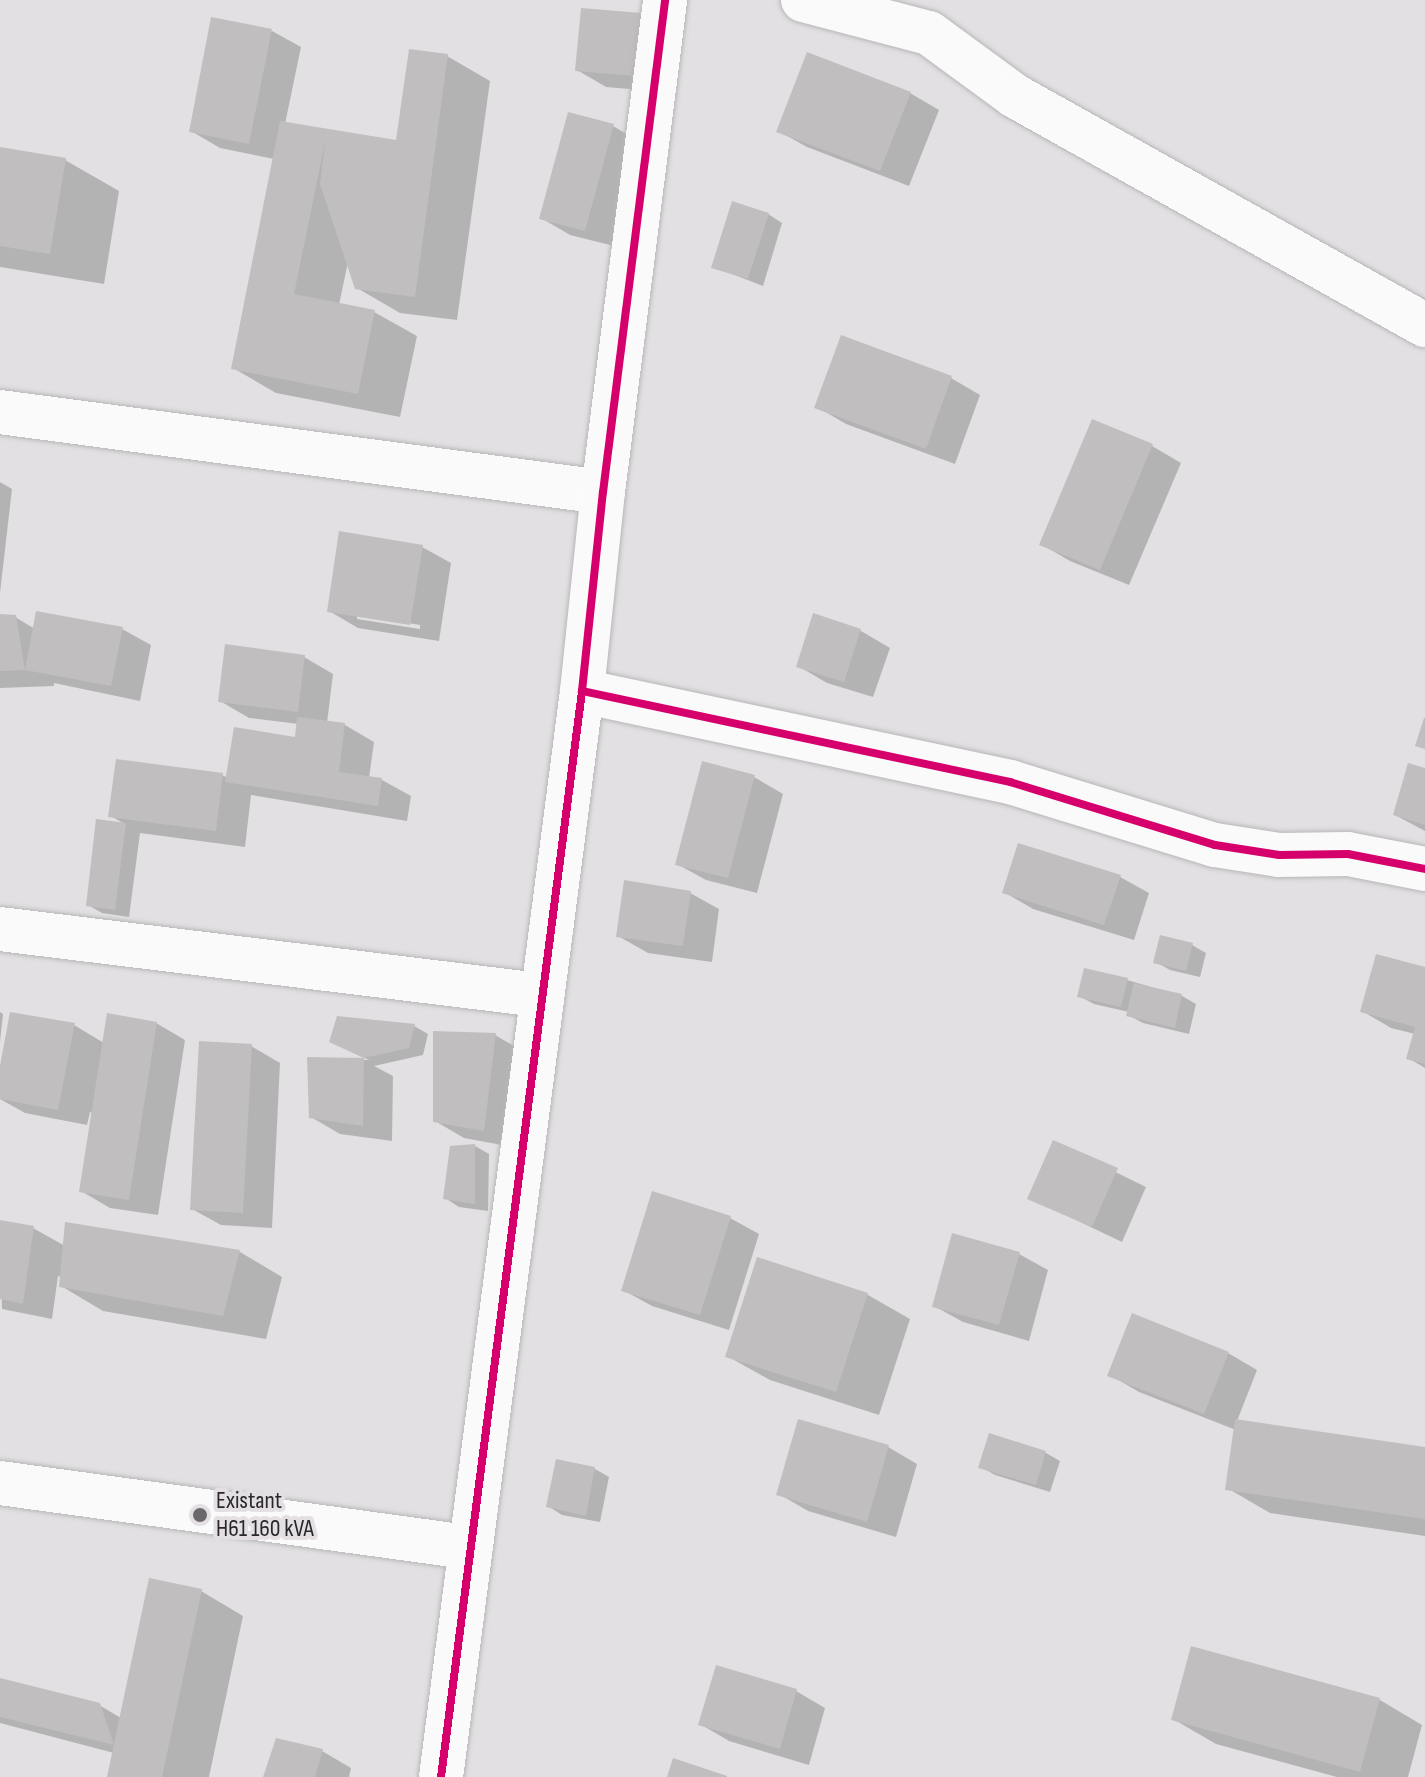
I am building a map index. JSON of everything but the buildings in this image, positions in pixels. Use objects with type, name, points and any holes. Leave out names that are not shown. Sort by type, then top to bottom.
[{"type":"street","points":[[441,1777],[539,995],[582,691],[603,492],[665,0]]},
{"type":"street","points":[[803,0],[929,33],[1015,96],[1425,325]]},
{"type":"street","points":[[0,412],[603,492]]},
{"type":"street","points":[[582,691],[1010,782],[1215,845],[1279,855],[1348,854],[1425,869]]},
{"type":"street","points":[[0,929],[539,995]]},
{"type":"street","points":[[0,1483],[470,1547]]},
{"type":"cycle path","points":[[441,1777],[582,691],[603,492],[665,0]]},
{"type":"cycle path","points":[[582,691],[1010,782],[1215,845],[1279,855],[1348,854],[1425,869]]},
{"type":"place","name":"Existant H61 160 kVA","points":[[200,1515]]}]
